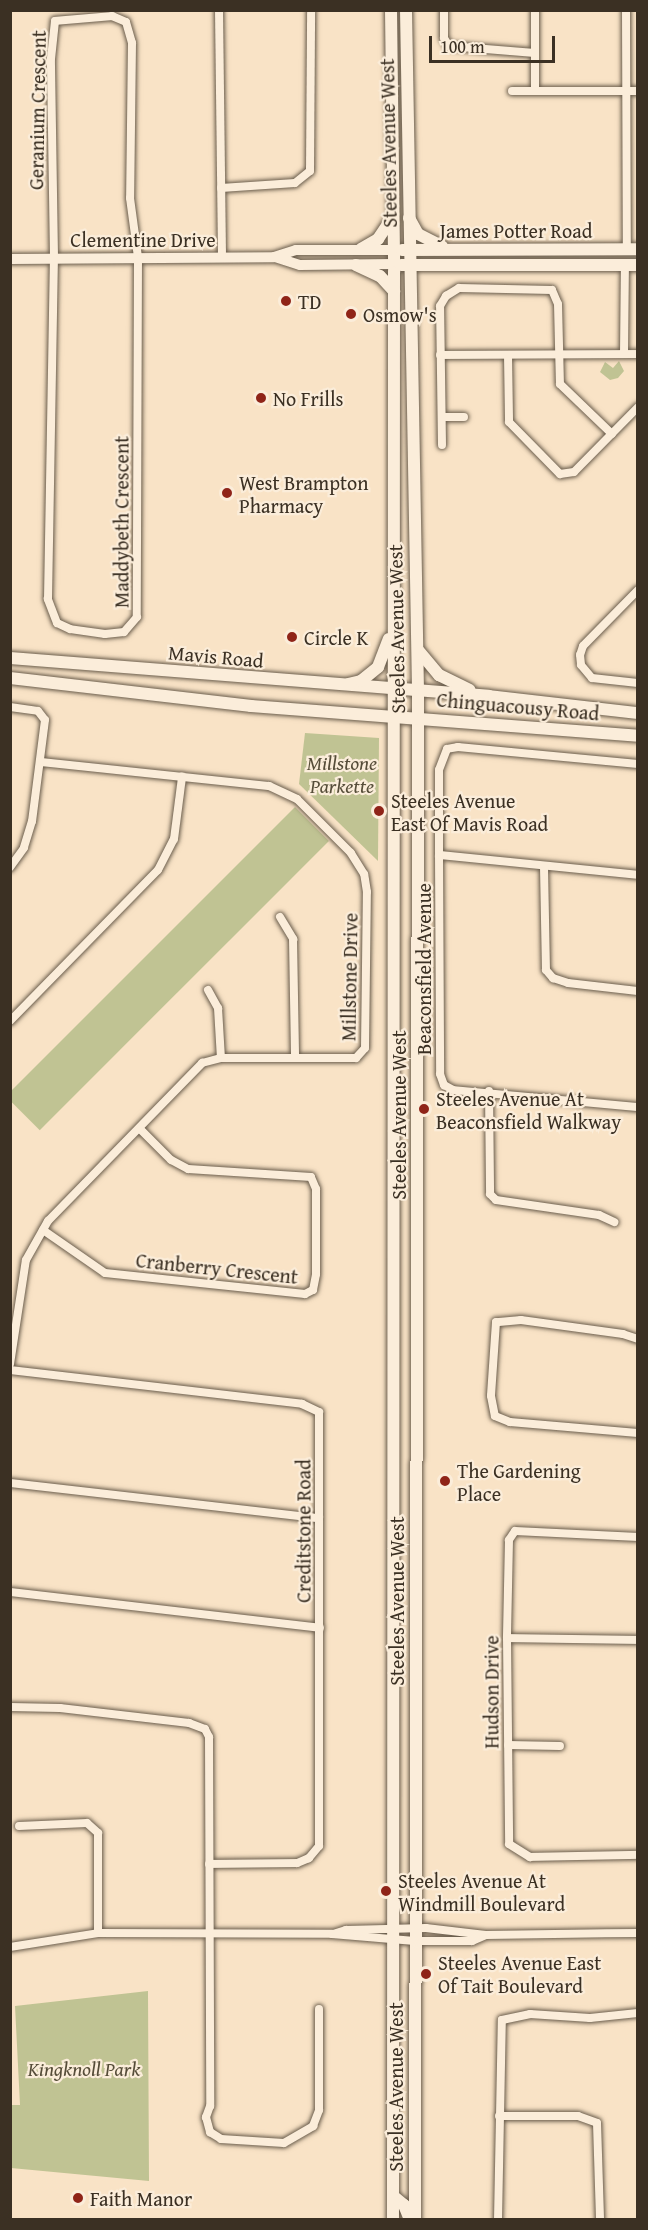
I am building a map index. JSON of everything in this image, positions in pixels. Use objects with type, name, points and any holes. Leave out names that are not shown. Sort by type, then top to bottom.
[{"type":"main road","name":"Steeles Avenue West","points":[[391,10],[394,250],[395,1935],[393,2220]]},
{"type":"main road","name":"Steeles Avenue West","points":[[406,10],[408,213],[418,650],[412,2220]]},
{"type":"main road","points":[[408,213],[418,234],[449,249]]},
{"type":"main road","points":[[361,249],[378,238],[393,217]]},
{"type":"main road","name":"James Potter Road","points":[[394,250],[632,249]]},
{"type":"main road","name":"James Potter Road","points":[[394,264],[409,266],[631,265]]},
{"type":"main road","points":[[356,265],[380,276],[394,291]]},
{"type":"main road","points":[[410,304],[418,277],[431,267],[444,265]]},
{"type":"main road","points":[[338,686],[361,681],[378,667],[385,657],[394,620]]},
{"type":"main road","points":[[418,650],[434,671],[452,684],[489,696]]},
{"type":"main road","name":"Mavis Road","points":[[10,658],[418,692]]},
{"type":"main road","points":[[10,678],[250,706],[394,716]]},
{"type":"main road","name":"Chinguacousy Road","points":[[418,692],[489,696],[638,713]]},
{"type":"main road","name":"Chinguacousy Road","points":[[394,716],[638,736]]},
{"type":"main road","points":[[393,2196],[404,2205],[412,2220]]},
{"type":"street","points":[[219,10],[222,258]]},
{"type":"street","points":[[221,188],[296,183],[310,171],[311,10]]},
{"type":"street","points":[[444,10],[444,38],[449,46],[535,53]]},
{"type":"street","points":[[535,10],[535,90]]},
{"type":"street","points":[[626,10],[626,91],[632,249]]},
{"type":"street","name":"Geranium Crescent","points":[[54,257],[52,29],[61,18],[102,16],[126,22],[130,32],[130,198],[138,256]]},
{"type":"street","points":[[512,91],[638,92]]},
{"type":"street","name":"Clementine Drive","points":[[10,259],[138,256],[274,257],[296,250],[394,250]]},
{"type":"street","name":"Maddybeth Crescent","points":[[54,257],[48,599],[57,623],[70,629],[105,634],[124,632],[137,617],[138,256]]},
{"type":"street","name":"Clementine Drive","points":[[274,257],[300,265],[394,264]]},
{"type":"street","points":[[624,354],[631,265]]},
{"type":"street","points":[[442,445],[440,306],[452,291],[459,288],[545,287],[557,296],[560,384],[612,434]]},
{"type":"street","points":[[440,355],[638,354]]},
{"type":"street","points":[[508,355],[509,422],[557,472],[567,475],[574,472],[638,407]]},
{"type":"street","points":[[441,417],[464,417]]},
{"type":"street","points":[[638,590],[583,646],[579,655],[581,665],[592,678],[638,683]]},
{"type":"street","points":[[10,707],[43,713],[40,762],[28,835],[10,867]]},
{"type":"street","points":[[439,855],[439,770],[447,749],[458,747],[638,764]]},
{"type":"street","name":"Millstone Drive","points":[[10,1364],[20,1282],[26,1260],[43,1230],[202,1063],[221,1058],[356,1058],[365,1048],[364,874],[351,854],[288,794],[269,786],[40,762]]},
{"type":"street","points":[[10,1021],[158,870],[174,839],[182,777]]},
{"type":"street","name":"Beaconsfield Avenue","points":[[638,875],[439,855],[441,1081],[453,1090],[489,1091],[638,1107]]},
{"type":"street","points":[[544,867],[546,970],[553,978],[568,983],[638,991]]},
{"type":"street","points":[[280,917],[293,939],[295,1058]]},
{"type":"street","points":[[208,990],[218,1008],[221,1058]]},
{"type":"street","points":[[489,1091],[490,1194],[496,1200],[599,1215],[614,1222]]},
{"type":"street","name":"Cranberry Crescent","points":[[43,1230],[105,1273],[305,1294],[313,1290],[316,1274],[316,1189],[311,1177],[188,1169],[166,1156],[139,1128]]},
{"type":"street","points":[[638,1340],[623,1334],[521,1320],[496,1322],[491,1396],[495,1416],[510,1422],[638,1433]]},
{"type":"street","name":"Creditstone Road","points":[[10,1370],[313,1407],[319,1412],[321,1433],[318,1518],[319,1846],[309,1858],[297,1863],[209,1864]]},
{"type":"street","points":[[10,1483],[318,1518]]},
{"type":"street","name":"Hudson Drive","points":[[638,1537],[524,1528],[515,1531],[509,1540],[507,1638],[509,1844],[516,1851],[530,1857],[638,1855]]},
{"type":"street","points":[[10,1592],[320,1628]]},
{"type":"street","points":[[507,1638],[638,1640]]},
{"type":"street","points":[[10,1707],[60,1708],[189,1723],[205,1729],[209,1737],[210,2106],[206,2117],[214,2136],[284,2143],[313,2127],[319,2110],[319,2009]]},
{"type":"street","points":[[508,1745],[560,1746]]},
{"type":"street","points":[[19,1826],[87,1823],[98,1833],[99,1933]]},
{"type":"street","points":[[395,1935],[412,1937],[427,1928],[486,1935],[638,1934]]},
{"type":"street","points":[[10,1947],[99,1933],[332,1934],[346,1930],[472,1941],[486,1935]]},
{"type":"street","points":[[498,2220],[502,2020],[530,2014],[590,2018],[638,2013]]},
{"type":"street","points":[[499,2116],[578,2116],[597,2123],[600,2220]]},
{"type":"green space","points":[[619,361],[624,371],[618,378],[610,380],[600,372],[605,362],[613,368]]},
{"type":"green space","name":"Millstone Parkette","points":[[305,733],[379,738],[378,861],[299,784]]},
{"type":"green space","points":[[295,807],[329,841],[40,1130],[10,1100],[10,1092]]},
{"type":"green space","name":"Kingknoll Park","points":[[148,1991],[149,2181],[11,2168],[11,2105],[20,2105],[15,2006]]},
{"type":"place","name":"TD","points":[[286,301]]},
{"type":"place","name":"Osmow's","points":[[351,314]]},
{"type":"place","name":"No Frills","points":[[261,398]]},
{"type":"place","name":"West Brampton Pharmacy","points":[[227,493]]},
{"type":"place","name":"Circle K","points":[[292,637]]},
{"type":"place","name":"Steeles Avenue East Of Mavis Road","points":[[379,811]]},
{"type":"place","name":"Steeles Avenue At Beaconsfield Walkway","points":[[424,1109]]},
{"type":"place","name":"The Gardening Place","points":[[445,1481]]},
{"type":"place","name":"Steeles Avenue At Windmill Boulevard","points":[[386,1891]]},
{"type":"place","name":"Steeles Avenue East Of Tait Boulevard","points":[[426,1974]]},
{"type":"place","name":"Faith Manor","points":[[78,2198]]}]
